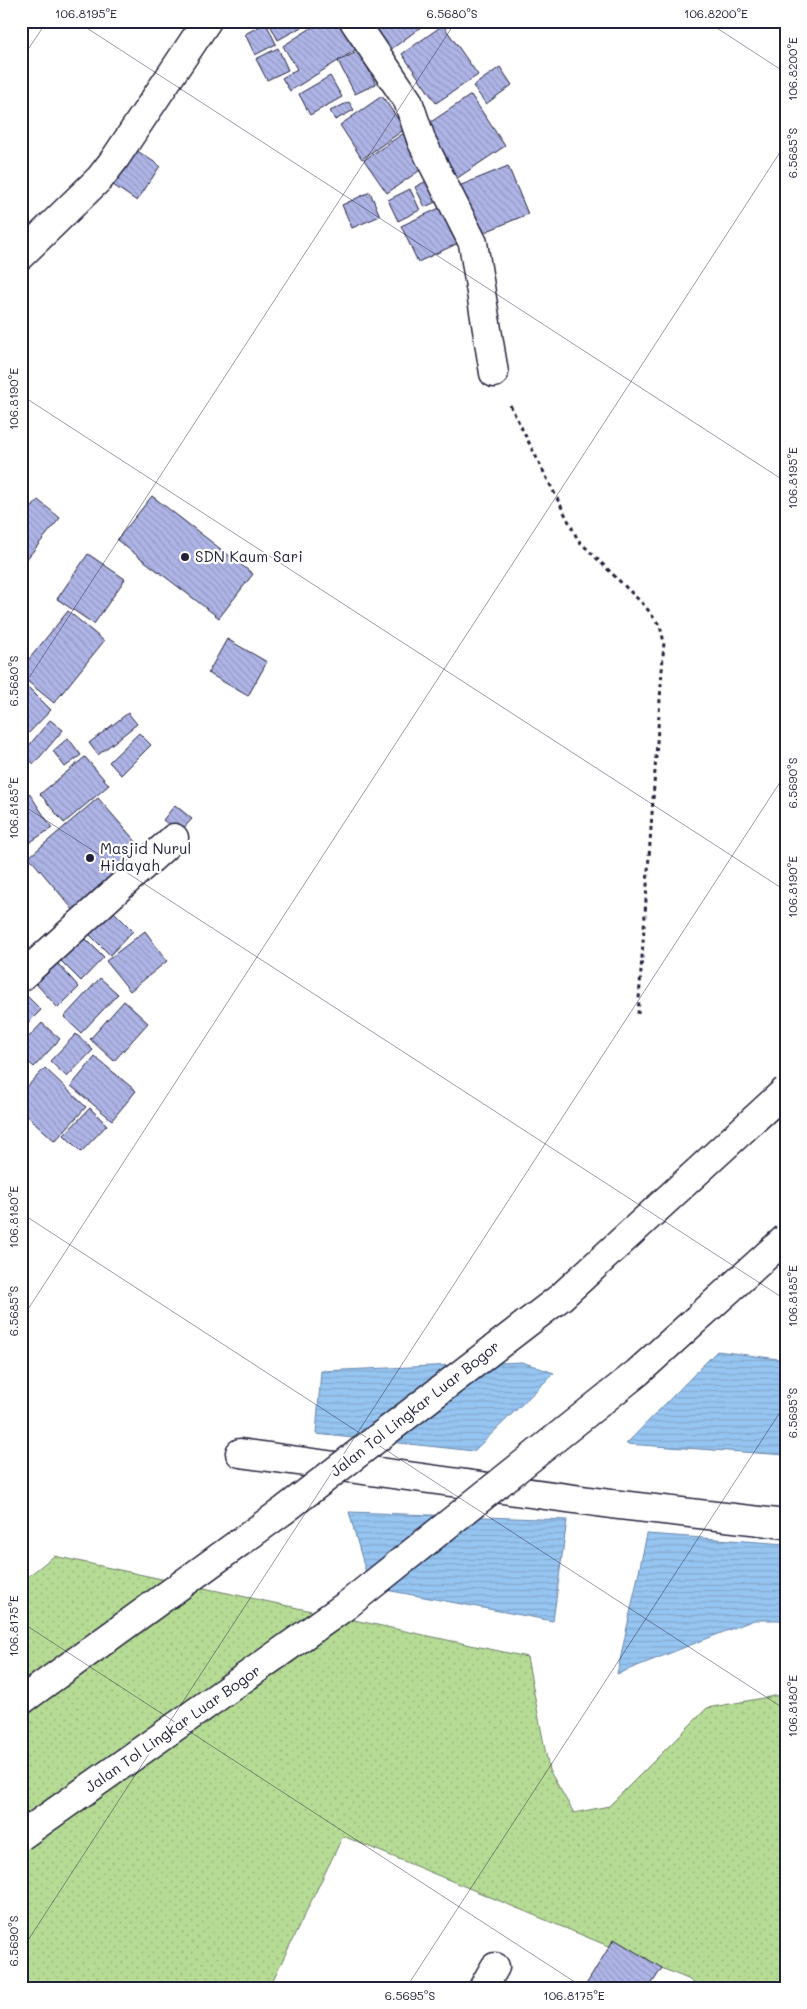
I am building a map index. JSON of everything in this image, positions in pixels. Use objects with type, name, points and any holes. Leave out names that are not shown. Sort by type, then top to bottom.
[{"type":"main road","points":[[21,255],[100,178],[207,21]]},
{"type":"main road","points":[[354,21],[408,102],[422,142],[473,243],[494,373]]},
{"type":"main road","points":[[21,977],[174,838]]},
{"type":"main road","name":"Jalan Tol Lingkar Luar Bogor","points":[[21,1701],[283,1511],[560,1296],[786,1090]]},
{"type":"main road","name":"Jalan Tol Lingkar Luar Bogor","points":[[21,1836],[347,1606],[637,1374],[786,1238]]},
{"type":"main road","points":[[240,1453],[601,1502],[786,1524]]},
{"type":"path","points":[[494,373],[578,540],[645,606],[660,626],[664,642],[638,1014]]},
{"type":"green space","points":[[54,1556],[527,1657],[549,1770],[574,1813],[609,1806],[707,1708],[786,1694],[786,1988],[701,1988],[688,1979],[343,1836],[269,1988],[21,1988],[21,1582]]},
{"type":"water","points":[[717,1351],[786,1360],[786,1455],[626,1444]]},
{"type":"water","points":[[522,1362],[554,1373],[474,1451],[316,1434],[321,1371]]},
{"type":"water","points":[[349,1512],[567,1520],[553,1621],[370,1587]]},
{"type":"water","points":[[647,1534],[786,1544],[786,1620],[754,1620],[617,1674]]},
{"type":"building","points":[[268,21],[312,21],[278,40]]},
{"type":"building","points":[[322,21],[340,21],[357,49],[290,91],[282,78],[297,69],[283,46]]},
{"type":"building","points":[[368,21],[429,21],[389,51]]},
{"type":"building","points":[[266,23],[276,44],[255,55],[245,34]]},
{"type":"building","points":[[443,25],[478,75],[436,103],[402,54]]},
{"type":"building","points":[[278,48],[288,70],[267,80],[256,59]]},
{"type":"building","points":[[359,51],[376,84],[355,94],[338,61]]},
{"type":"building","points":[[500,67],[512,85],[486,104],[473,86]]},
{"type":"building","points":[[330,76],[342,97],[310,115],[299,94]]},
{"type":"building","points":[[471,95],[505,146],[456,179],[422,128]]},
{"type":"building","points":[[382,96],[405,129],[362,159],[340,125]]},
{"type":"building","points":[[349,102],[354,110],[335,120],[330,111]]},
{"type":"building","points":[[407,131],[429,164],[387,193],[364,160]]},
{"type":"building","points":[[136,150],[160,166],[137,201],[113,185]]},
{"type":"building","points":[[508,166],[528,214],[473,237],[454,188]]},
{"type":"building","points":[[436,176],[446,197],[425,207],[415,187]]},
{"type":"building","points":[[410,189],[420,210],[398,221],[388,200]]},
{"type":"building","points":[[370,192],[380,216],[352,228],[342,205]]},
{"type":"building","points":[[448,204],[465,240],[418,262],[401,226]]},
{"type":"building","name":"SDN Kaum Sari","points":[[152,496],[253,574],[219,618],[117,540]]},
{"type":"building","points":[[38,500],[60,518],[21,566],[21,521]]},
{"type":"building","points":[[88,554],[125,579],[94,624],[57,599]]},
{"type":"building","points":[[68,611],[104,641],[54,703],[21,676],[21,669]]},
{"type":"building","points":[[227,639],[267,662],[248,696],[208,673]]},
{"type":"building","points":[[23,682],[51,710],[21,741],[21,683]]},
{"type":"building","points":[[128,713],[137,724],[98,755],[89,743]]},
{"type":"building","points":[[50,720],[63,730],[34,764],[22,754]]},
{"type":"building","points":[[139,733],[151,745],[121,775],[109,762]]},
{"type":"building","points":[[68,738],[81,755],[65,767],[53,751]]},
{"type":"building","points":[[85,757],[109,785],[64,823],[40,794]]},
{"type":"building","points":[[21,767],[29,775],[21,783]]},
{"type":"building","points":[[29,793],[52,828],[21,848],[21,798]]},
{"type":"building","name":"Masjid Nurul Hidayah","points":[[98,798],[151,859],[81,919],[29,857]]},
{"type":"building","points":[[175,805],[192,819],[179,833],[163,820]]},
{"type":"building","points":[[105,903],[133,931],[110,955],[81,926]]},
{"type":"building","points":[[76,929],[104,957],[81,981],[52,952]]},
{"type":"building","points":[[145,931],[167,961],[130,991],[106,961]]},
{"type":"building","points":[[50,955],[79,987],[58,1008],[29,976]]},
{"type":"building","points":[[100,978],[118,994],[81,1033],[64,1017]]},
{"type":"building","points":[[24,993],[41,1010],[21,1030],[21,996]]},
{"type":"building","points":[[124,1001],[148,1023],[114,1061],[90,1039]]},
{"type":"building","points":[[42,1023],[60,1039],[34,1067],[21,1055],[21,1045]]},
{"type":"building","points":[[76,1034],[93,1050],[67,1077],[50,1061]]},
{"type":"building","points":[[95,1057],[136,1091],[112,1120],[71,1086]]},
{"type":"building","points":[[45,1068],[86,1107],[55,1141],[21,1110],[21,1093]]},
{"type":"building","points":[[90,1108],[107,1125],[81,1152],[64,1135]]},
{"type":"building","points":[[614,1939],[662,1968],[649,1988],[584,1988]]},
{"type":"place","name":"SDN Kaum Sari","points":[[185,557]]},
{"type":"place","name":"Masjid Nurul Hidayah","points":[[90,858]]}]
